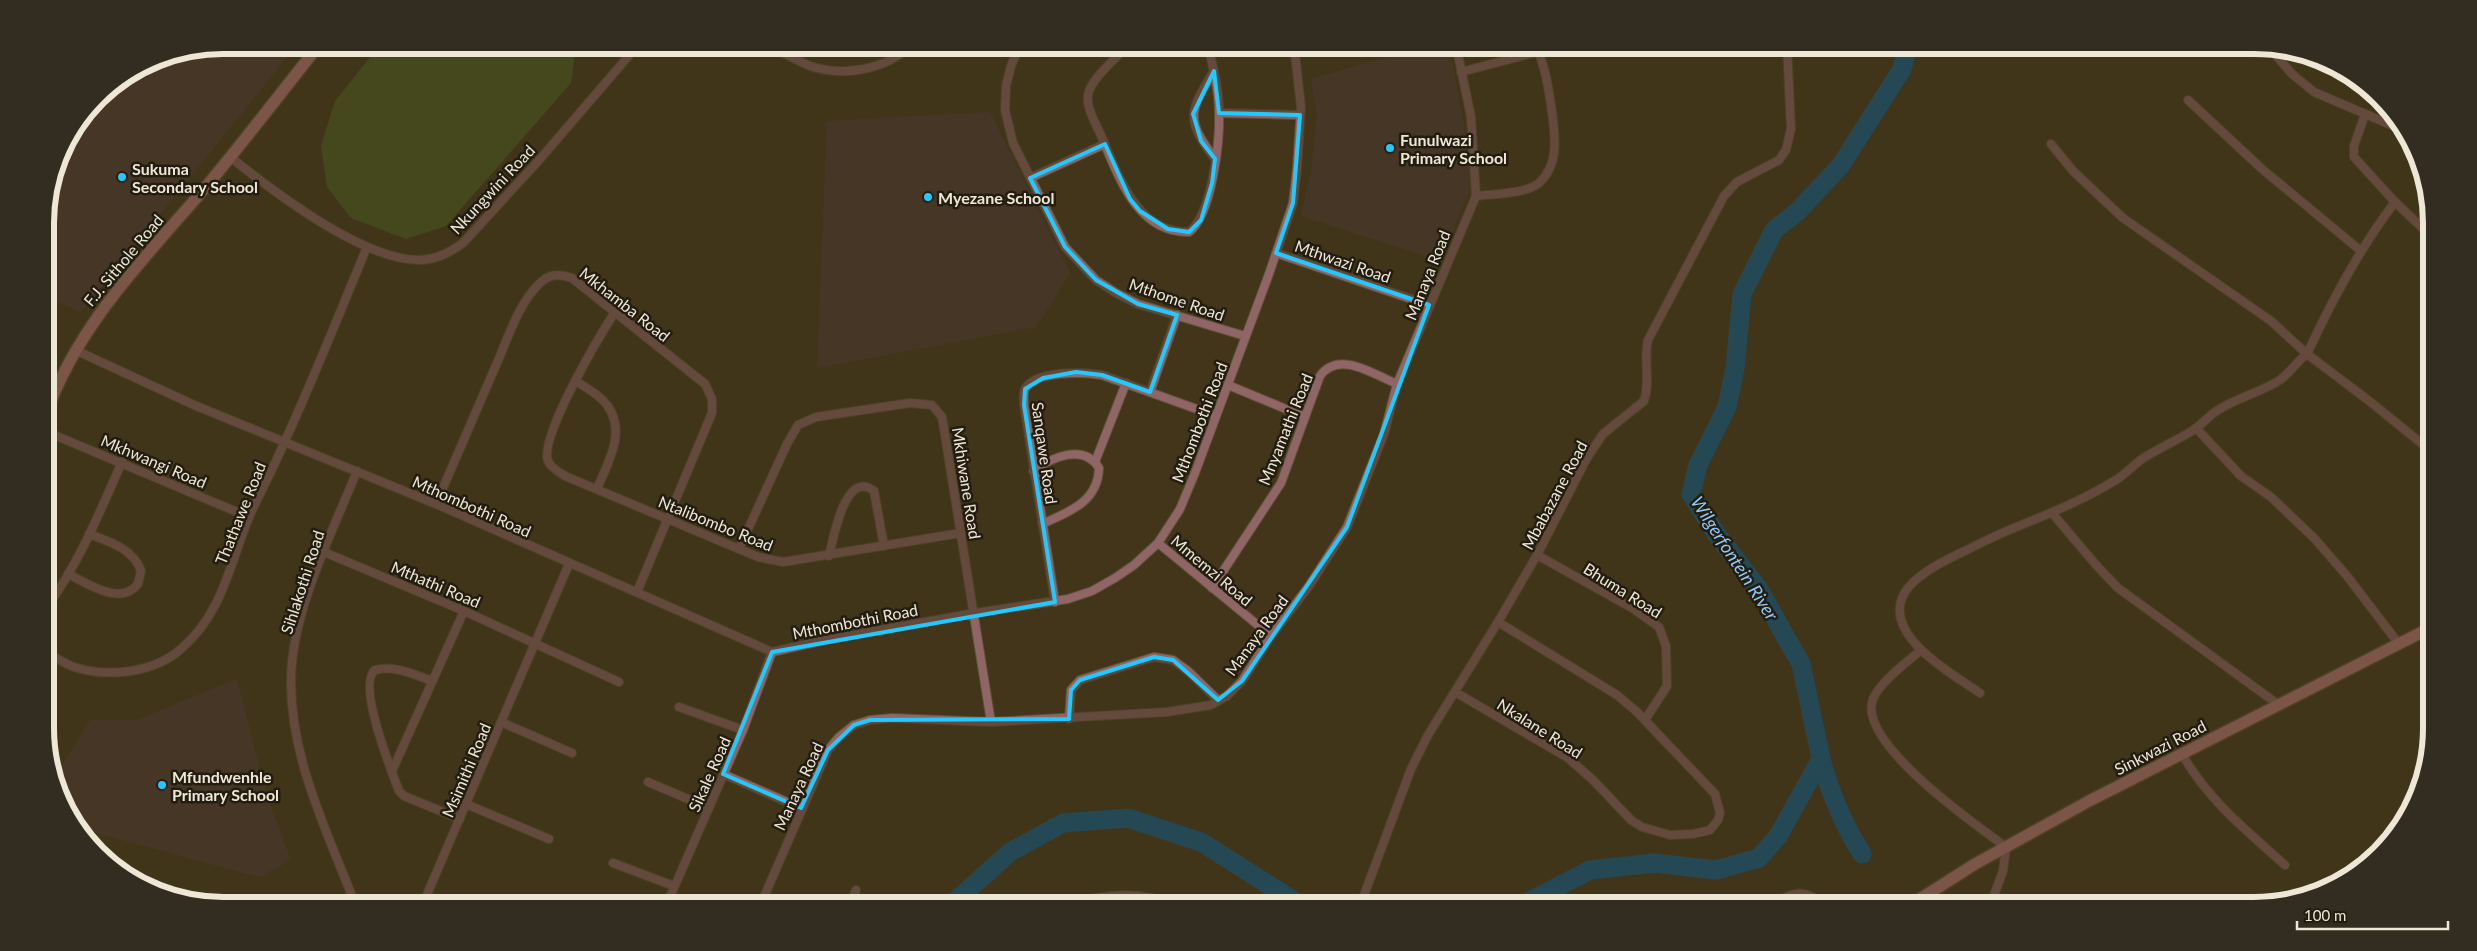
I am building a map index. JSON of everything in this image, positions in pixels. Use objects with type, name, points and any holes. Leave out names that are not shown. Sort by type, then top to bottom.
[{"type":"street","name":"F.J. Sithole Road","points":[[54,392],[75,350],[100,310],[230,157],[312,54]]},
{"type":"street","name":"Nkungwini Road","points":[[230,157],[266,186],[332,228],[367,247],[409,259],[428,259],[448,254],[463,243],[540,159],[630,54]]},
{"type":"street","points":[[787,54],[810,66],[832,70],[854,70],[883,65],[902,54]]},
{"type":"street","points":[[795,58],[797,54]]},
{"type":"street","name":"Mthome Road","points":[[1017,54],[1008,79],[1005,110],[1013,143],[1065,247],[1083,268],[1116,293],[1138,304],[1245,336]]},
{"type":"street","points":[[1120,54],[1094,82],[1088,94],[1089,106],[1130,199],[1140,211],[1168,229],[1179,232],[1189,232],[1201,220],[1212,183],[1219,113],[1210,54]]},
{"type":"street","name":"Mthombothi Road","points":[[75,350],[194,405],[436,504],[772,652],[825,640],[975,613],[1055,602],[1084,594],[1101,586],[1134,565],[1158,543],[1180,508],[1228,384],[1293,203],[1298,168],[1300,115],[1295,54]]},
{"type":"street","name":"Manaya Road","points":[[764,897],[801,808],[828,750],[839,736],[854,725],[870,720],[892,718],[991,722],[1069,719],[1192,709],[1227,696],[1242,681],[1271,636],[1309,586],[1347,528],[1384,434],[1397,384],[1476,196],[1471,117],[1458,54]]},
{"type":"street","points":[[1461,72],[1530,54]]},
{"type":"street","points":[[1476,196],[1528,190],[1539,184],[1552,163],[1555,151],[1548,86],[1543,61],[1539,54]]},
{"type":"street","name":"Mbabazane Road","points":[[1363,897],[1411,769],[1428,734],[1498,622],[1537,555],[1587,458],[1603,434],[1644,401],[1647,393],[1645,358],[1648,340],[1724,196],[1737,182],[1779,160],[1786,150],[1791,129],[1787,54]]},
{"type":"street","points":[[2276,55],[2292,74],[2314,92],[2390,124]]},
{"type":"street","points":[[1214,71],[1195,104],[1192,114],[1201,141],[1215,159]]},
{"type":"street","points":[[2188,100],[2256,163],[2361,251]]},
{"type":"street","points":[[1219,113],[1300,115]]},
{"type":"street","points":[[2365,114],[2354,146],[2354,157],[2423,229]]},
{"type":"street","points":[[1030,178],[1105,144]]},
{"type":"street","points":[[2052,144],[2073,171],[2123,218],[2271,321],[2307,354],[2423,445]]},
{"type":"street","points":[[1980,693],[1921,650],[1902,624],[1901,601],[1907,589],[1918,578],[1971,547],[2023,523],[2052,513],[2119,478],[2142,459],[2196,428],[2224,407],[2279,380],[2307,354],[2329,305],[2361,251],[2395,202]]},
{"type":"street","name":"Thathawe Road","points":[[54,656],[72,667],[90,672],[111,672],[149,666],[181,650],[198,633],[210,617],[232,568],[250,517],[285,442],[367,247]]},
{"type":"street","name":"Mthwazi Road","points":[[1276,253],[1429,306]]},
{"type":"street","name":"Mkhamba Road","points":[[436,504],[508,338],[531,293],[538,284],[553,275],[561,274],[572,278],[705,384],[712,399],[712,413],[637,592]]},
{"type":"street","name":"Ntalibombo Road","points":[[615,312],[589,353],[550,436],[548,461],[553,468],[565,476],[758,557],[783,562],[961,533]]},
{"type":"street","points":[[1150,392],[1177,316]]},
{"type":"street","name":"Mnyamathi Road","points":[[1212,588],[1281,483],[1320,376],[1331,365],[1342,363],[1397,384]]},
{"type":"street","name":"Sanqawe Road","points":[[1055,602],[1033,471],[1024,405],[1025,389],[1029,385],[1058,373],[1076,372],[1102,375],[1216,416]]},
{"type":"street","points":[[576,381],[606,404],[613,415],[617,432],[614,448],[597,489]]},
{"type":"street","points":[[1095,462],[1126,383]]},
{"type":"street","points":[[1228,384],[1305,416]]},
{"type":"street","name":"Mkhiwane Road","points":[[739,549],[790,437],[798,425],[816,417],[910,403],[932,405],[942,417],[991,722]]},
{"type":"street","points":[[2196,428],[2241,476],[2271,497],[2315,539],[2347,576],[2399,644]]},
{"type":"street","name":"Mkhwangi Road","points":[[54,435],[250,517]]},
{"type":"street","points":[[1033,471],[1046,462],[1063,456],[1084,455],[1095,462],[1099,468],[1097,480],[1088,498],[1080,505],[1042,524]]},
{"type":"street","points":[[54,596],[89,534],[122,462]]},
{"type":"street","name":"Sihlakothi Road","points":[[352,897],[323,822],[302,758],[291,689],[292,660],[298,630],[324,552],[358,471]]},
{"type":"street","points":[[829,556],[844,502],[851,492],[861,487],[874,491],[884,546]]},
{"type":"street","points":[[2052,513],[2118,588],[2279,704]]},
{"type":"street","points":[[68,574],[110,593],[125,593],[138,584],[141,570],[134,557],[122,548],[89,534]]},
{"type":"street","name":"Mmemzi Road","points":[[1158,543],[1271,636]]},
{"type":"street","name":"Mthathi Road","points":[[324,552],[464,610],[619,682]]},
{"type":"street","name":"Bhuma Road","points":[[1537,555],[1644,616],[1658,627],[1663,634],[1666,646],[1667,686],[1645,720]]},
{"type":"street","name":"Msimithi Road","points":[[426,897],[569,564]]},
{"type":"street","points":[[392,771],[464,610]]},
{"type":"street","points":[[1498,622],[1601,684],[1645,720]]},
{"type":"street","name":"Sinkwazi Road","points":[[1923,897],[2006,847],[2182,754],[2423,632]]},
{"type":"street","points":[[1921,650],[1890,679],[1874,698],[1872,712],[1875,724],[1888,744],[1940,798],[2006,847],[2003,871],[1993,897]]},
{"type":"street","name":"Sikale Road","points":[[670,897],[743,730],[772,652]]},
{"type":"street","points":[[1069,719],[1071,690],[1080,680],[1154,657],[1172,660],[1188,671],[1218,700]]},
{"type":"street","points":[[432,681],[390,668],[375,670],[369,678],[369,698],[400,791],[404,796],[460,819]]},
{"type":"street","name":"Nkalane Road","points":[[1455,692],[1568,758],[1593,780],[1631,820],[1642,827],[1670,834],[1703,833],[1710,830],[1718,820],[1719,803],[1715,794],[1645,720]]},
{"type":"street","points":[[679,707],[743,730]]},
{"type":"street","points":[[501,722],[572,753]]},
{"type":"street","points":[[2182,754],[2201,785],[2219,805],[2285,865]]},
{"type":"street","points":[[723,774],[801,808]]},
{"type":"street","points":[[648,782],[709,808]]},
{"type":"street","points":[[466,804],[549,839]]},
{"type":"street","points":[[613,863],[674,886]]},
{"type":"street","points":[[853,897],[856,890]]},
{"type":"street","points":[[1784,897],[1788,894],[1796,893],[1810,894],[1813,897]]},
{"type":"street","points":[[1128,897],[1144,897]]},
{"type":"highlighted area","points":[[1214,71],[1219,113],[1300,115],[1293,203],[1276,253],[1429,305],[1347,527],[1242,681],[1218,700],[1173,660],[1154,657],[1080,680],[1071,690],[1069,719],[870,720],[854,725],[828,750],[801,808],[723,774],[772,652],[1055,602],[1024,405],[1025,389],[1043,378],[1076,372],[1102,375],[1150,392],[1177,315],[1138,304],[1096,280],[1065,247],[1030,178],[1105,144],[1130,199],[1140,211],[1168,229],[1189,232],[1201,220],[1212,183],[1215,159],[1201,141],[1193,114]]},
{"type":"shaded area","name":"Sukuma Secondary School","points":[[222,54],[290,54],[81,312],[54,300],[54,211],[59,179],[71,148],[82,129],[96,111],[111,96],[138,76],[179,59],[200,55]]},
{"type":"shaded area","name":"Funulwazi Primary School","points":[[1397,54],[1451,54],[1464,125],[1471,186],[1441,261],[1301,216],[1311,171],[1317,113],[1311,79]]},
{"type":"shaded area","name":"Myezane School","points":[[990,112],[1070,273],[1036,327],[817,368],[827,121]]},
{"type":"shaded area","name":"Mfundwenhle Primary School","points":[[237,679],[266,794],[291,860],[259,877],[89,831],[71,803],[59,770],[90,720],[137,720]]},
{"type":"green space","points":[[373,54],[575,54],[571,83],[446,226],[406,239],[351,218],[327,187],[321,146],[335,101]]},
{"type":"waterway","name":"Wilgerfontein River","points":[[1538,897],[1590,870],[1654,863],[1716,870],[1759,858],[1778,836],[1821,759],[1801,664],[1758,588],[1717,535],[1691,494],[1698,465],[1727,407],[1735,368],[1742,294],[1774,230],[1797,212],[1841,165],[1902,69],[1906,54]]},
{"type":"waterway","points":[[1821,759],[1838,808],[1862,854]]},
{"type":"waterway","name":"Wilgerfontein River","points":[[960,897],[1010,852],[1063,823],[1128,818],[1201,842],[1288,897]]},
{"type":"place","name":"Funulwazi Primary School","points":[[1390,148]]},
{"type":"place","name":"Sukuma Secondary School","points":[[122,177]]},
{"type":"place","name":"Myezane School","points":[[928,197]]},
{"type":"place","name":"Mfundwenhle Primary School","points":[[162,785]]}]
